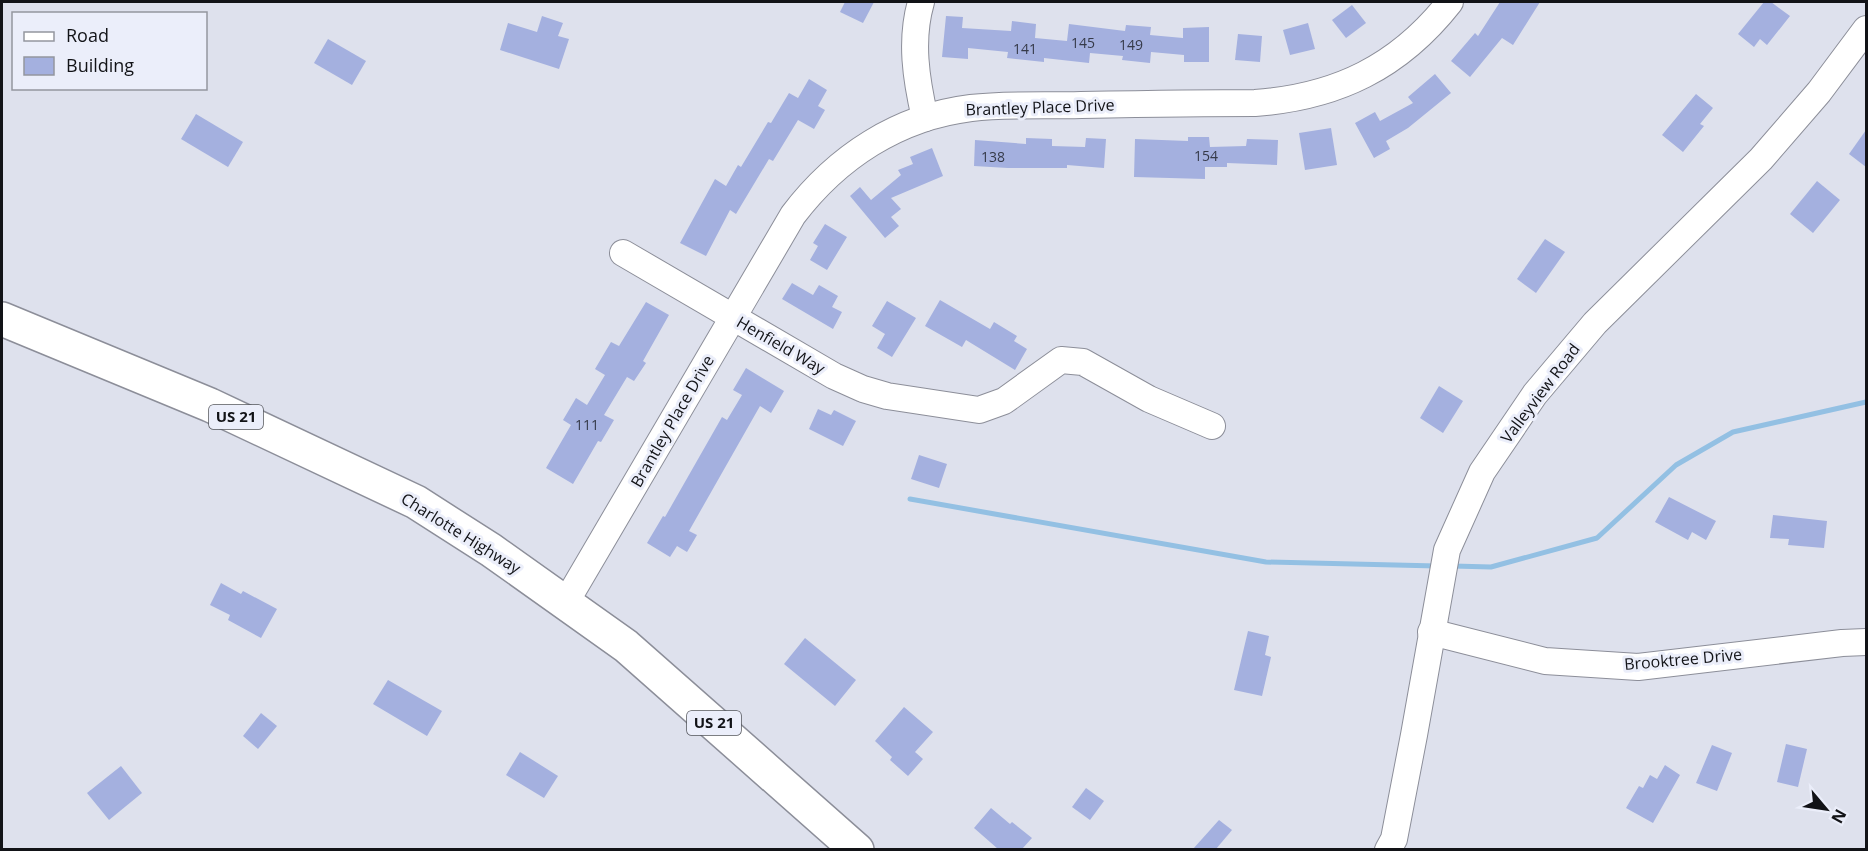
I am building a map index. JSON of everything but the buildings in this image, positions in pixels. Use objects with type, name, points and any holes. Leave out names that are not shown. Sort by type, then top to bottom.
[{"type":"main road","name":"Charlotte Highway","points":[[2,319],[210,405],[416,502],[567,602],[626,646],[857,849]]},
{"type":"street","points":[[921,2],[915,53],[917,86],[925,118]]},
{"type":"street","name":"Brantley Place Drive","points":[[567,602],[793,215],[832,170],[866,144],[900,127],[925,118],[974,108],[1254,103],[1284,101],[1315,94],[1346,84],[1392,59],[1432,25],[1450,2]]},
{"type":"street","name":"Valleyview Road","points":[[1388,849],[1394,839],[1447,550],[1482,472],[1535,394],[1595,322],[1761,159],[1819,92],[1866,29]]},
{"type":"street","name":"Henfield Way","points":[[623,253],[834,376],[863,390],[887,396],[979,410],[1004,401],[1061,360],[1083,362],[1149,399],[1212,426]]},
{"type":"street","name":"Brooktree Drive","points":[[1431,632],[1545,661],[1638,667],[1831,644],[1866,642]]},
{"type":"waterway","points":[[1453,566],[1491,567],[1597,538],[1676,465],[1733,432],[1866,402]]},
{"type":"waterway","points":[[910,499],[1266,562],[1437,566]]}]
